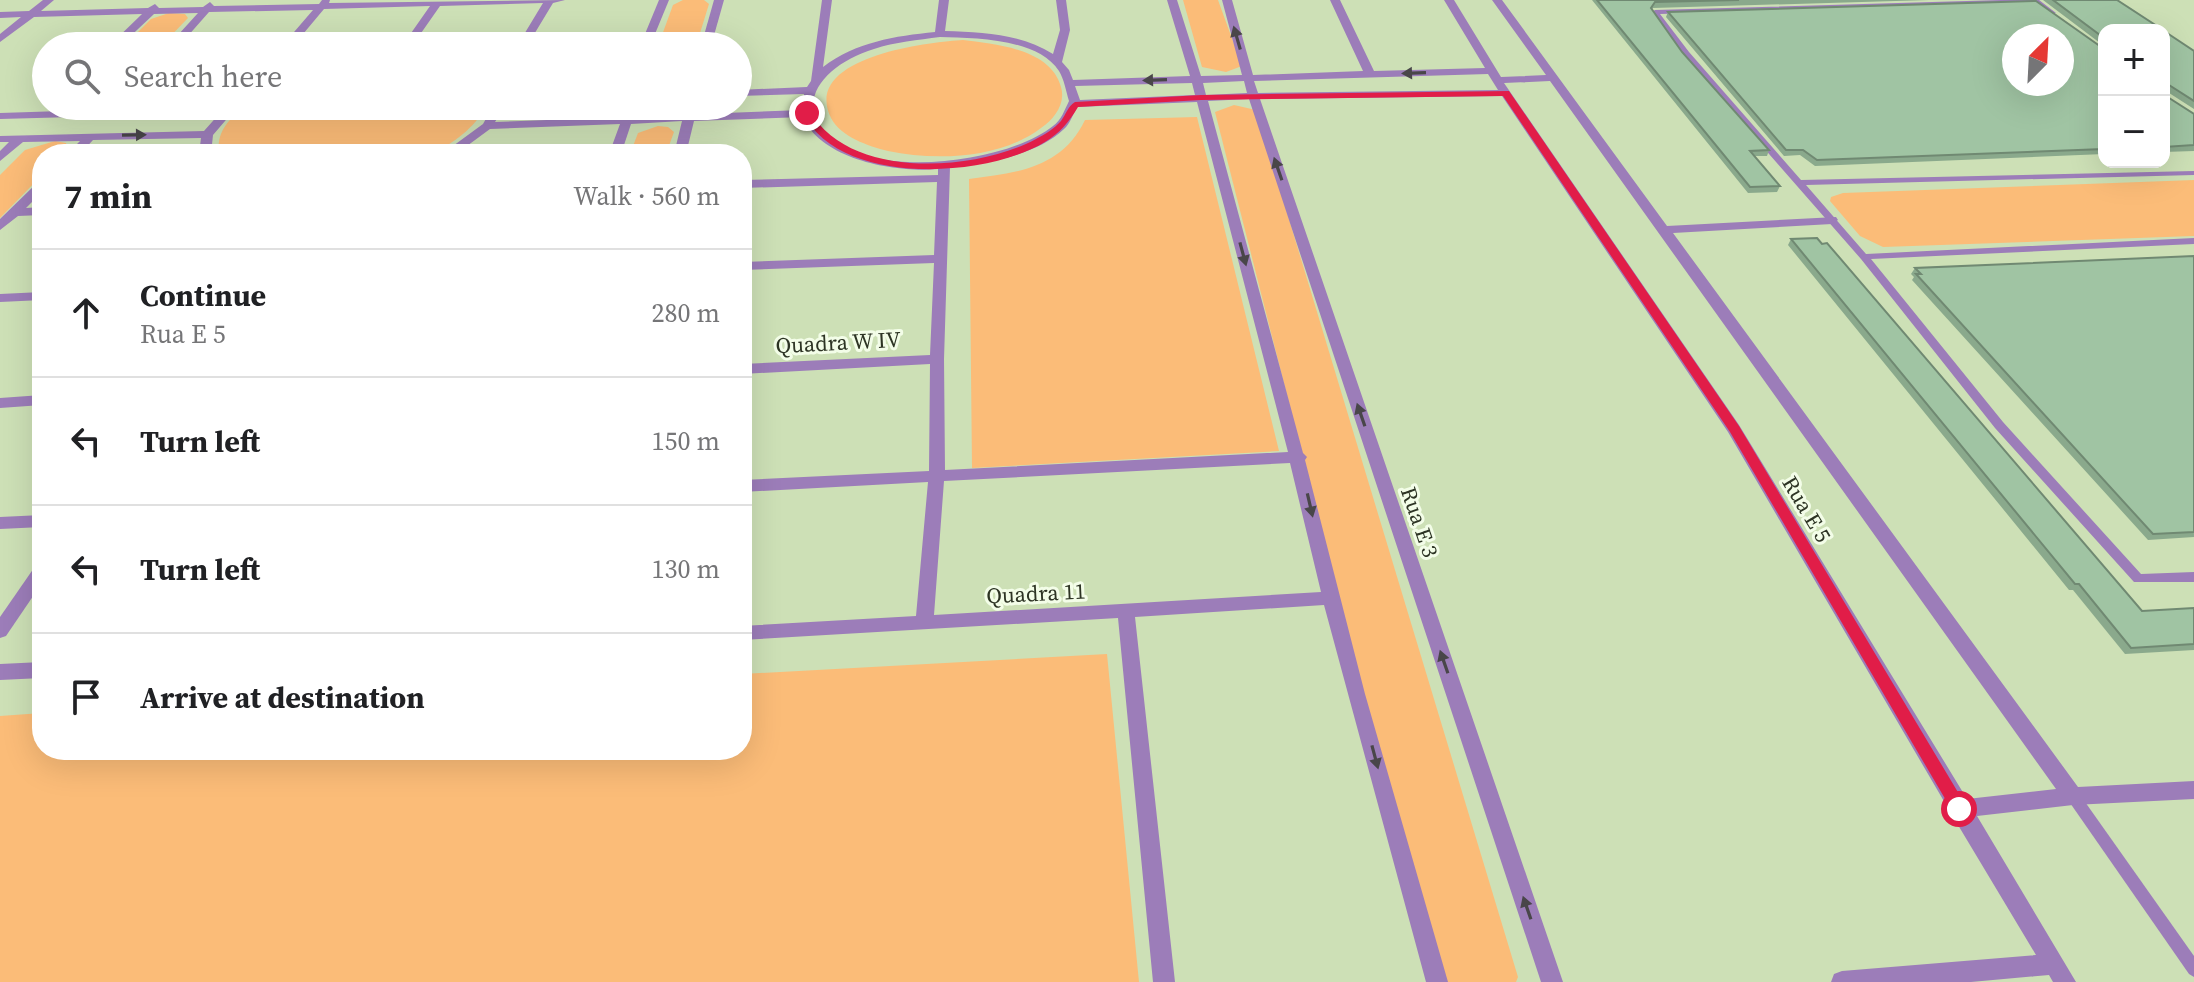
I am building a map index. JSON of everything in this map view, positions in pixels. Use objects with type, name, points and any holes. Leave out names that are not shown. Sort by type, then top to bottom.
[{"type":"street","points":[[0,39],[49,0]]},
{"type":"street","points":[[128,32],[162,0]]},
{"type":"street","points":[[531,32],[550,0]]},
{"type":"street","points":[[0,15],[151,10],[211,4],[560,0]]},
{"type":"street","points":[[651,32],[664,0]]},
{"type":"street","points":[[710,32],[719,0]]},
{"type":"street","points":[[827,0],[807,113],[814,127],[827,140],[846,151],[944,173]]},
{"type":"street","points":[[940,34],[944,0]]},
{"type":"street","points":[[1057,61],[1065,30],[1061,0]]},
{"type":"street","points":[[1172,0],[1299,457],[1332,598],[1437,982]]},
{"type":"street","name":"Rua E 3","points":[[1227,0],[1253,96],[1552,982]]},
{"type":"street","points":[[1335,0],[1370,74]]},
{"type":"street","name":"Rua E 5","points":[[1449,0],[1499,81],[1734,429],[2060,973]]},
{"type":"street","points":[[1497,0],[2073,796]]},
{"type":"street","points":[[417,32],[438,1]]},
{"type":"street","points":[[299,32],[325,2]]},
{"type":"street","points":[[186,32],[211,4]]},
{"type":"street","points":[[752,92],[813,85],[836,63],[865,48],[901,38],[940,34],[985,35],[1026,45],[1057,61],[1075,83],[1075,104],[1064,123],[1041,141],[1009,154],[944,173],[752,183]]},
{"type":"street","points":[[1075,83],[1370,74],[1499,81]]},
{"type":"street","points":[[1075,104],[1554,78]]},
{"type":"street","points":[[0,116],[32,112]]},
{"type":"street","points":[[752,115],[807,113]]},
{"type":"street","points":[[206,144],[207,134],[219,120]]},
{"type":"street","points":[[462,144],[491,120]]},
{"type":"street","points":[[487,126],[627,120],[619,144]]},
{"type":"street","points":[[682,144],[688,120]]},
{"type":"street","points":[[0,139],[207,134]]},
{"type":"street","points":[[83,144],[91,136]]},
{"type":"street","points":[[0,157],[20,138]]},
{"type":"street","points":[[924,624],[937,474],[937,359],[944,173]]},
{"type":"street","points":[[0,226],[32,195]]},
{"type":"street","points":[[14,212],[32,211]]},
{"type":"street","points":[[1664,230],[1832,220]]},
{"type":"street","points":[[752,266],[940,259]]},
{"type":"street","points":[[0,298],[32,296]]},
{"type":"street","name":"Quadra W IV","points":[[752,368],[937,359]]},
{"type":"street","points":[[0,403],[32,401]]},
{"type":"street","points":[[752,485],[1299,457]]},
{"type":"street","points":[[0,523],[32,521]]},
{"type":"street","points":[[0,631],[32,585]]},
{"type":"street","name":"Quadra 11","points":[[752,633],[1332,598]]},
{"type":"street","points":[[1126,612],[1164,982]]},
{"type":"street","points":[[0,672],[32,670]]},
{"type":"street","points":[[1959,809],[2073,796],[2194,790]]},
{"type":"street","points":[[1842,982],[2060,973]]},
{"type":"lane","points":[[2059,17],[2036,1],[1655,12],[1686,54],[1864,257],[1999,425],[2138,579],[2194,577]]},
{"type":"lane","points":[[1800,183],[2194,173]]},
{"type":"lane","points":[[1864,257],[2194,241]]},
{"type":"lane","points":[[2073,796],[2194,969]]},
{"type":"shaded area","points":[[683,0],[704,0],[709,4],[700,32],[663,32],[673,5]]},
{"type":"shaded area","points":[[1183,0],[1218,0],[1242,66],[1226,72],[1202,67]]},
{"type":"shaded area","points":[[169,13],[185,14],[188,18],[174,32],[138,32],[151,19]]},
{"type":"shaded area","points":[[963,40],[1021,51],[1046,64],[1055,74],[1062,93],[1054,116],[1041,128],[1007,146],[987,152],[947,156],[907,154],[872,146],[848,135],[831,118],[827,97],[834,80],[850,67],[898,49]]},
{"type":"shaded area","points":[[1234,105],[1256,110],[1518,977],[1516,982],[1436,982],[1215,112]]},
{"type":"shaded area","points":[[1197,117],[1279,451],[972,468],[969,179],[1021,170],[1051,158],[1064,149],[1085,120]]},
{"type":"shaded area","points":[[230,120],[476,120],[448,144],[219,144]]},
{"type":"shaded area","points":[[658,126],[668,127],[674,132],[670,144],[634,144],[638,133]]},
{"type":"shaded area","points":[[32,148],[32,185],[0,218],[0,175],[25,150]]},
{"type":"shaded area","points":[[2194,180],[2194,236],[1883,247],[1860,236],[1830,201],[1831,197],[1843,193]]},
{"type":"shaded area","points":[[1107,654],[1139,982],[0,982],[0,716],[32,714],[32,760],[752,760],[752,673]]},
{"type":"building","points":[[1597,0],[1739,0],[1655,2],[1651,8],[1682,52],[1769,150],[1750,151],[1780,186],[1750,187]]},
{"type":"building","points":[[2053,0],[2117,0],[2154,24],[2098,24],[2098,34]]},
{"type":"building","points":[[2036,1],[2069,24],[2002,24],[2002,96],[2074,96],[2074,28],[2098,45],[2098,149],[1817,160],[1803,150],[1786,150],[1668,12]]},
{"type":"building","points":[[2170,35],[2194,51],[2194,101],[2170,86]]},
{"type":"building","points":[[2170,99],[2194,114],[2194,145],[2170,147]]},
{"type":"building","points":[[1817,238],[1822,244],[1827,243],[2142,611],[2194,608],[2194,644],[2131,648],[1791,239]]},
{"type":"building","points":[[2194,256],[2194,532],[2153,534],[1916,274],[1921,274],[1915,268]]},
{"type":"route","points":[[807,113],[814,127],[827,140],[846,151],[899,165],[944,168],[1009,154],[1041,141],[1064,123],[1075,104],[1201,97],[1505,93],[1734,429],[1959,809]]}]
